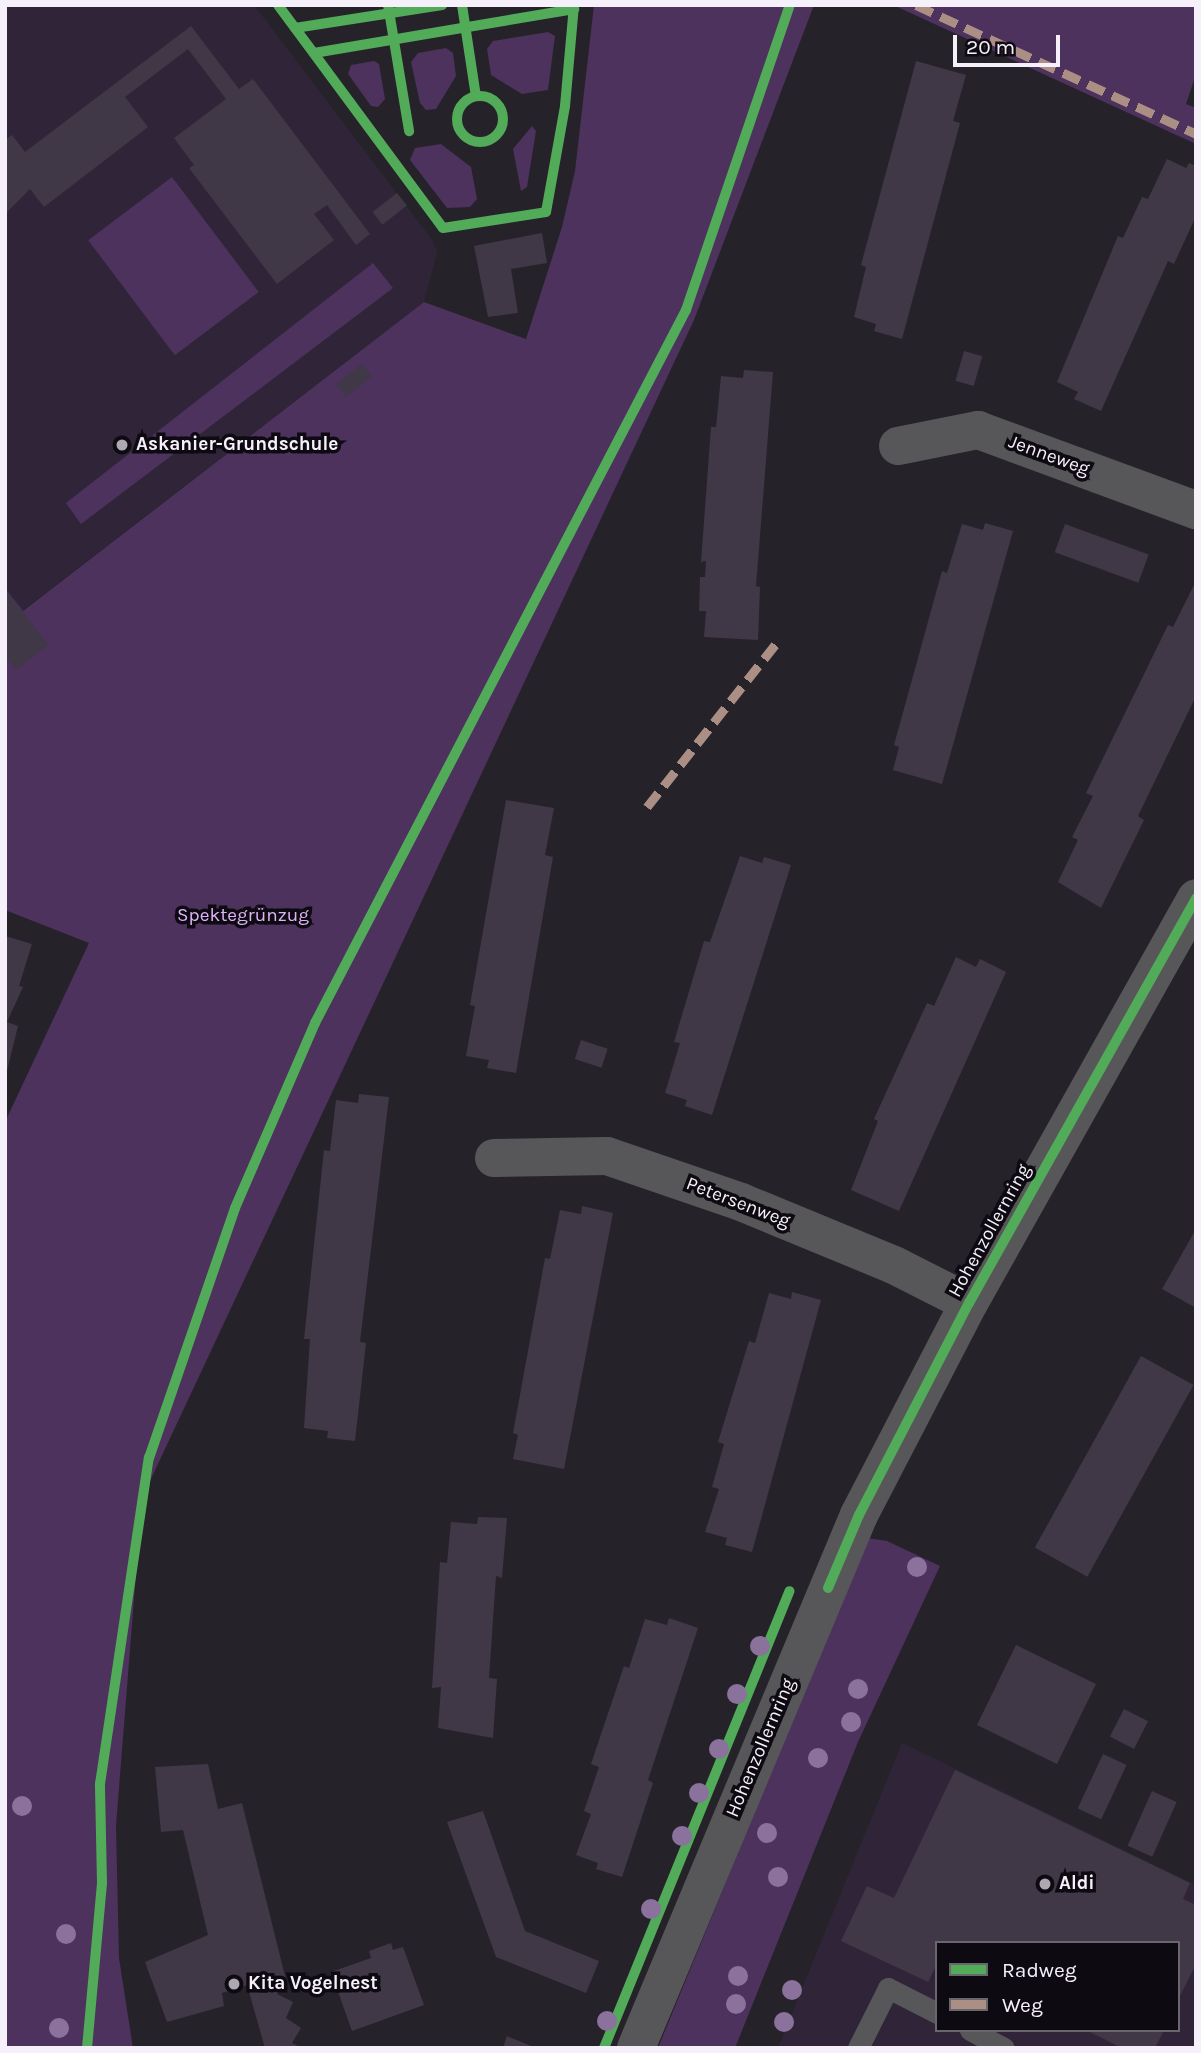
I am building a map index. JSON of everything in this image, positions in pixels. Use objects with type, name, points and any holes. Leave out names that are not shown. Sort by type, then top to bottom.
[{"type":"street","name":"Jenneweg","points":[[898,446],[978,430],[1196,510]]},
{"type":"street","name":"Hohenzollernring","points":[[636,2048],[859,1515],[969,1303],[1196,898]]},
{"type":"street","name":"Petersenweg","points":[[494,1158],[607,1156],[765,1212],[894,1265],[969,1303]]},
{"type":"lane","points":[[858,2048],[888,1988],[935,2012]]},
{"type":"lane","points":[[974,2032],[1004,2048]]},
{"type":"shaded area","name":"Askanier-Grundschule","points":[[5,5],[254,5],[433,241],[437,253],[424,302],[22,611],[5,588]]},
{"type":"shaded area","points":[[902,1743],[1196,1885],[1196,2048],[778,2048]]},
{"type":"green space","name":"Spektegrünzug","points":[[594,5],[814,5],[694,320],[150,1481],[136,1574],[116,1826],[119,1958],[133,2048],[5,2048],[5,1122],[89,943],[5,910],[5,588],[23,611],[424,302],[526,339],[562,227],[575,171]]},
{"type":"green space","points":[[893,5],[1196,5],[1196,74],[1186,104],[1196,108],[1196,144]]},
{"type":"green space","points":[[548,32],[555,36],[548,90],[522,94],[491,75],[487,49],[493,41]]},
{"type":"green space","points":[[446,48],[453,53],[456,76],[436,109],[426,110],[420,103],[411,62],[418,53]]},
{"type":"green space","points":[[374,61],[379,64],[385,99],[378,107],[371,106],[348,74],[351,65]]},
{"type":"green space","points":[[532,126],[536,131],[527,187],[521,191],[513,149]]},
{"type":"green space","points":[[441,144],[471,167],[477,199],[470,207],[447,208],[410,160],[415,148]]},
{"type":"green space","points":[[172,177],[259,292],[175,355],[88,240]]},
{"type":"green space","points":[[373,263],[393,288],[81,524],[66,503]]},
{"type":"green space","points":[[867,1538],[887,1541],[940,1566],[858,1742],[735,2048],[658,2048]]},
{"type":"building","points":[[191,26],[239,89],[253,79],[370,234],[356,245],[327,205],[314,214],[334,240],[277,284],[189,168],[194,165],[174,138],[226,99],[188,49],[125,97],[148,127],[44,207],[30,189],[5,214],[5,140],[12,135],[25,152]]},
{"type":"building","points":[[916,61],[966,75],[953,121],[960,123],[902,339],[874,331],[876,324],[854,317],[866,267],[861,265]]},
{"type":"building","points":[[1167,159],[1186,168],[1189,163],[1196,166],[1196,216],[1174,264],[1168,261],[1101,411],[1074,399],[1078,392],[1057,382],[1118,236],[1123,238],[1142,197],[1148,199]]},
{"type":"building","points":[[397,193],[407,206],[382,225],[373,212]]},
{"type":"building","points":[[542,233],[547,263],[511,269],[518,313],[488,317],[474,246]]},
{"type":"building","points":[[964,351],[982,356],[974,386],[955,381]]},
{"type":"building","points":[[362,364],[372,377],[346,397],[336,384]]},
{"type":"building","points":[[744,370],[773,372],[756,586],[760,587],[758,640],[704,637],[706,611],[699,611],[700,577],[705,577],[706,561],[701,562],[711,427],[716,427],[721,376],[743,378]]},
{"type":"building","points":[[985,523],[1013,531],[942,784],[893,770],[899,747],[894,745],[942,571],[947,573],[962,524],[983,530]]},
{"type":"building","points":[[1065,524],[1149,554],[1138,583],[1055,552]]},
{"type":"building","points":[[1196,581],[1196,696],[1138,816],[1144,820],[1101,908],[1058,882],[1078,840],[1072,837],[1093,796],[1086,793],[1168,625],[1173,627]]},
{"type":"building","points":[[5,589],[48,645],[16,670],[5,656]]},
{"type":"building","points":[[506,800],[554,808],[545,855],[553,857],[516,1073],[487,1068],[489,1060],[466,1056],[475,1006],[470,1005]]},
{"type":"building","points":[[740,856],[762,863],[764,857],[791,865],[712,1115],[685,1106],[687,1100],[665,1093],[680,1043],[674,1042],[704,941],[710,942]]},
{"type":"building","points":[[5,936],[32,944],[19,986],[23,987],[7,1022],[18,1026],[6,1075]]},
{"type":"building","points":[[956,957],[976,967],[980,959],[1006,972],[899,1211],[851,1190],[878,1121],[874,1119],[927,1003],[934,1006]]},
{"type":"building","points":[[581,1040],[608,1049],[601,1068],[575,1059]]},
{"type":"building","points":[[359,1094],[389,1097],[360,1342],[366,1343],[355,1441],[327,1438],[328,1431],[304,1428],[310,1339],[304,1339],[324,1150],[330,1151],[336,1100],[358,1103]]},
{"type":"building","points":[[582,1206],[613,1213],[564,1469],[513,1459],[518,1435],[513,1433],[545,1258],[550,1259],[560,1210],[581,1214]]},
{"type":"building","points":[[1196,1229],[1196,1308],[1162,1289]]},
{"type":"building","points":[[792,1292],[821,1300],[752,1552],[725,1545],[727,1538],[705,1532],[719,1489],[712,1487],[724,1444],[718,1442],[749,1341],[755,1343],[769,1293],[791,1299]]},
{"type":"building","points":[[1141,1356],[1193,1385],[1087,1577],[1035,1548]]},
{"type":"building","points":[[478,1517],[507,1518],[502,1578],[496,1576],[489,1678],[497,1679],[493,1738],[438,1728],[441,1687],[432,1688],[440,1562],[447,1563],[451,1522],[477,1524]]},
{"type":"building","points":[[669,1618],[698,1628],[648,1780],[653,1783],[622,1877],[596,1869],[598,1863],[576,1855],[591,1814],[584,1811],[599,1767],[591,1764],[624,1666],[629,1668],[645,1619],[667,1625]]},
{"type":"building","points":[[1016,1645],[1096,1684],[1057,1764],[977,1725]]},
{"type":"building","points":[[1124,1709],[1148,1721],[1134,1749],[1110,1737]]},
{"type":"building","points":[[1103,1754],[1127,1765],[1101,1819],[1078,1808]]},
{"type":"building","points":[[208,1764],[218,1809],[242,1803],[286,1980],[277,1994],[293,2002],[286,2018],[301,2028],[292,2043],[302,2048],[265,2048],[247,1985],[222,1993],[224,2006],[167,2022],[145,1962],[208,1935],[183,1830],[161,1832],[155,1767]]},
{"type":"building","name":"Aldi","points":[[955,1770],[1190,1883],[1183,1899],[1196,1905],[1196,1964],[1180,1996],[1180,1941],[935,1941],[935,1968],[928,1982],[841,1941],[867,1886],[894,1898]]},
{"type":"building","points":[[1152,1791],[1177,1802],[1152,1857],[1128,1846]]},
{"type":"building","points":[[483,1811],[525,1931],[599,1961],[586,1993],[496,1957],[447,1822]]},
{"type":"building","points":[[391,1943],[393,1950],[403,1947],[424,2005],[352,2031],[331,1972],[371,1958],[369,1951]]},
{"type":"building","points":[[1090,2032],[1163,2032],[1155,2048],[1122,2048]]},
{"type":"building","points":[[507,2036],[536,2048],[503,2048]]},
{"type":"marked path","points":[[916,5],[1196,134]]},
{"type":"marked path","points":[[647,807],[779,640]]},
{"type":"cycle path","points":[[278,5],[443,228],[546,212],[565,106],[574,5]]},
{"type":"cycle path","points":[[388,5],[409,131]]},
{"type":"cycle path","points":[[295,28],[442,5]]},
{"type":"cycle path","points":[[462,5],[476,96]]},
{"type":"cycle path","points":[[87,2048],[102,1883],[100,1784],[149,1458],[235,1208],[315,1023],[686,310],[790,5]]},
{"type":"cycle path","points":[[314,53],[574,9]]},
{"type":"cycle path","points":[[480,96],[496,103],[503,119],[496,135],[480,142],[464,135],[457,119],[464,103],[480,96]]},
{"type":"cycle path","points":[[828,1588],[859,1515],[969,1303],[1196,898]]},
{"type":"cycle path","points":[[604,2048],[790,1591]]},
{"type":"place","name":"Askanier-Grundschule","points":[[122,445]]},
{"type":"place","name":"Aldi","points":[[1045,1884]]},
{"type":"place","name":"Kita Vogelnest","points":[[234,1984]]}]
